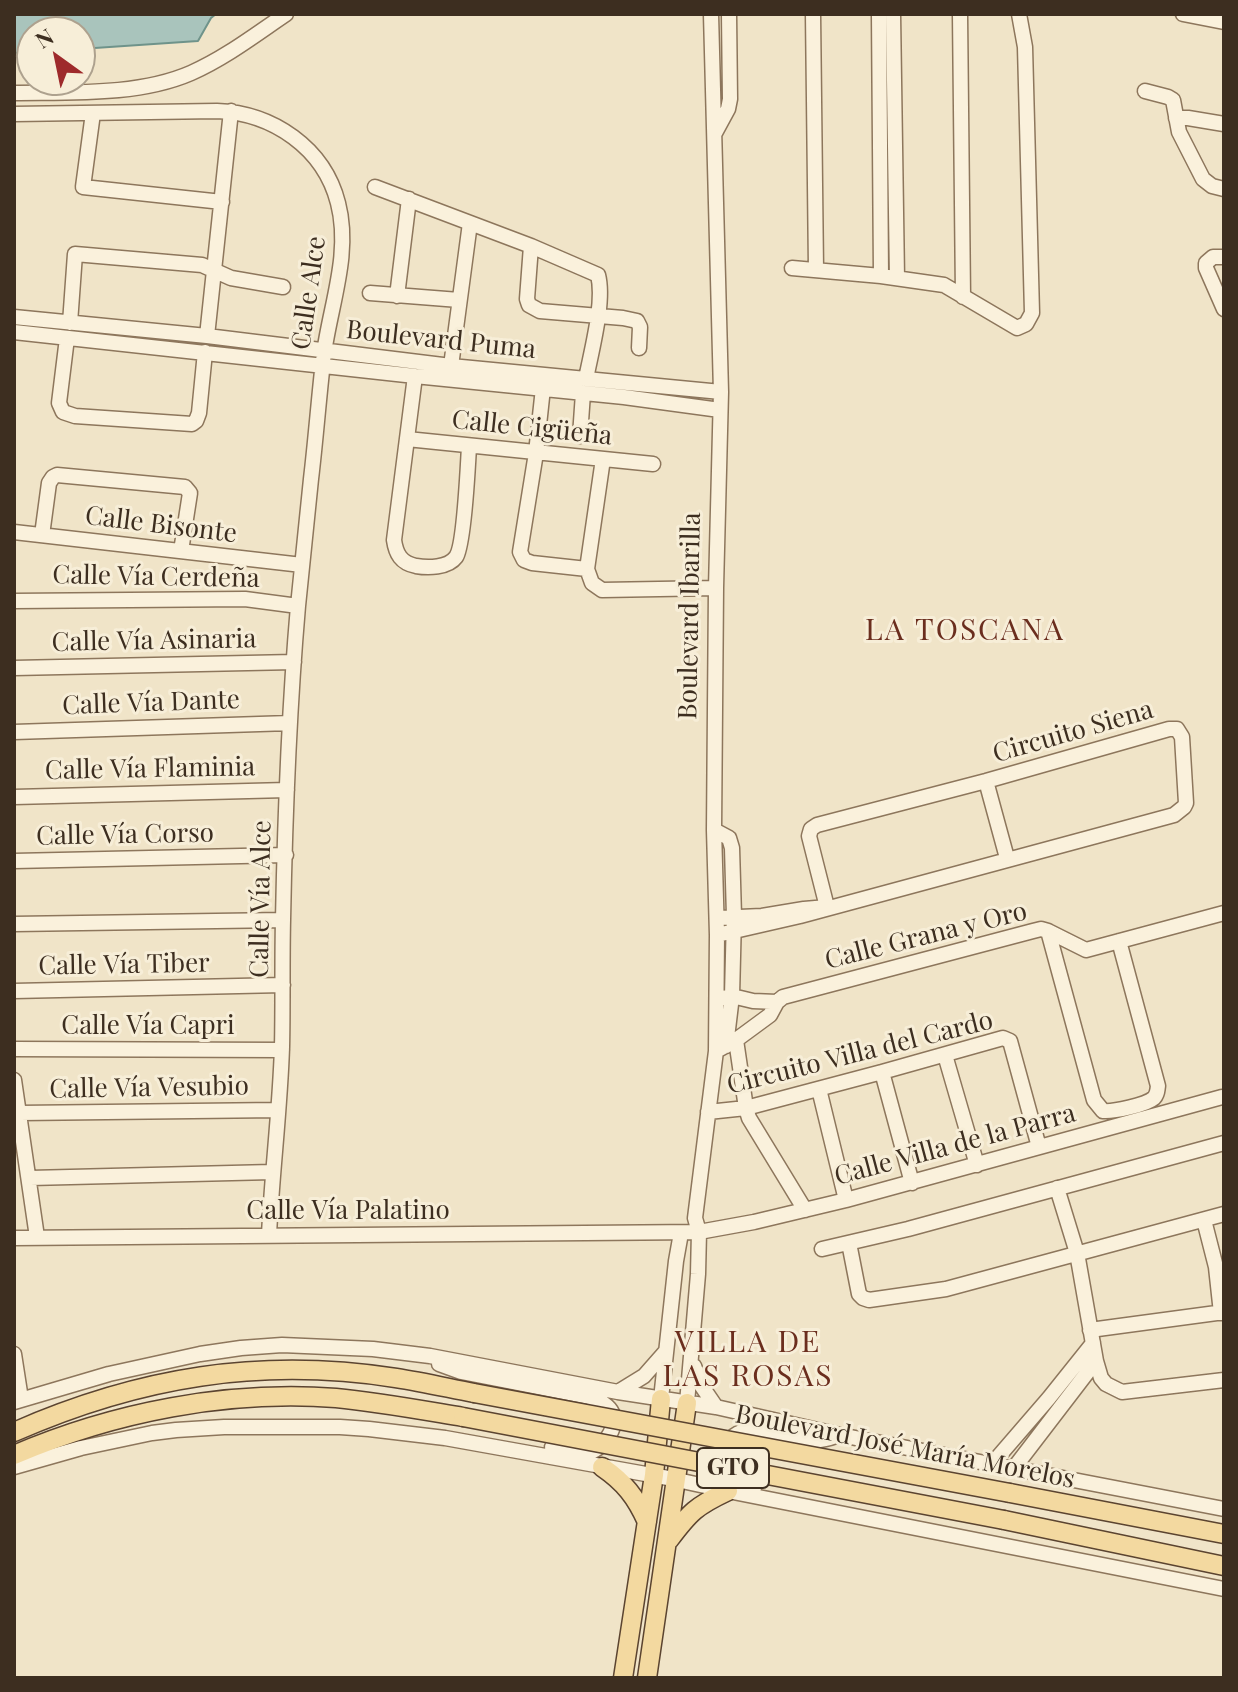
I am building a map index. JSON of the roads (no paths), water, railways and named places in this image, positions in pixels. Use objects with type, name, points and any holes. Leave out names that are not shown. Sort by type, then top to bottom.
[{"type":"main road","name":"Boulevard José María Morelos","points":[[14,1432],[76,1406],[194,1377],[244,1371],[339,1372],[396,1378],[1224,1534]]},
{"type":"main road","name":"Boulevard José María Morelos","points":[[14,1455],[51,1439],[177,1406],[287,1397],[333,1398],[463,1417],[1004,1520],[1224,1566]]},
{"type":"main road","points":[[623,1678],[654,1475],[661,1399]]},
{"type":"main road","points":[[647,1678],[687,1403]]},
{"type":"main road","points":[[14,1418],[76,1406]]},
{"type":"main road","points":[[602,1467],[616,1476],[633,1494],[647,1522]]},
{"type":"main road","points":[[665,1546],[689,1514],[728,1491]]},
{"type":"street","points":[[14,93],[129,89],[159,83],[218,60],[286,14]]},
{"type":"street","name":"Boulevard Ibarilla","points":[[687,1403],[697,1225],[708,1112],[726,1046],[716,999],[714,830],[721,392],[711,14]]},
{"type":"street","points":[[715,134],[730,99],[729,14]]},
{"type":"street","points":[[813,14],[816,270]]},
{"type":"street","points":[[879,14],[881,276]]},
{"type":"street","points":[[893,14],[897,278]]},
{"type":"street","points":[[960,14],[963,297]]},
{"type":"street","points":[[792,268],[944,285],[1017,328],[1029,321],[1032,313],[1025,47],[1019,14]]},
{"type":"street","points":[[1183,14],[1224,22]]},
{"type":"street","points":[[1145,91],[1173,100],[1179,132],[1203,179],[1212,186],[1224,189]]},
{"type":"street","points":[[207,336],[231,111]]},
{"type":"street","name":"Calle Alce","points":[[14,114],[231,111],[260,118],[285,131],[323,166],[341,216],[342,246],[324,359],[302,565]]},
{"type":"street","points":[[93,113],[83,187],[222,202]]},
{"type":"street","points":[[1176,118],[1224,124]]},
{"type":"street","points":[[375,187],[531,246],[595,273],[600,279],[598,316],[585,386],[580,436]]},
{"type":"street","points":[[397,296],[409,199]]},
{"type":"street","points":[[451,366],[470,223]]},
{"type":"street","points":[[531,246],[529,305],[540,311],[637,321],[640,327],[639,348]]},
{"type":"street","points":[[205,352],[199,413],[196,421],[188,425],[75,416],[63,412],[59,403],[75,254],[202,265],[231,278],[283,287]]},
{"type":"street","points":[[1224,257],[1213,257],[1206,263],[1224,309]]},
{"type":"street","points":[[370,293],[459,300]]},
{"type":"street","name":"Boulevard Puma","points":[[14,317],[68,330],[205,352],[451,366],[720,410]]},
{"type":"street","name":"Boulevard Puma","points":[[14,332],[68,330],[207,336],[415,376],[543,388],[585,386],[721,392]]},
{"type":"street","points":[[415,376],[394,540],[396,552],[407,564],[441,566],[455,558],[460,542],[469,446]]},
{"type":"street","points":[[543,388],[520,552],[524,560],[590,576],[602,590],[716,588]]},
{"type":"street","name":"Calle Cigüeña","points":[[407,439],[653,464]]},
{"type":"street","points":[[590,576],[603,459]]},
{"type":"street","points":[[42,535],[49,483],[57,475],[187,488],[190,493],[181,551]]},
{"type":"street","name":"Calle Bisonte","points":[[14,532],[302,565]]},
{"type":"street","name":"Calle Vía Alce","points":[[269,1235],[282,1050],[290,723],[302,565]]},
{"type":"street","name":"Calle Vía Cerdeña","points":[[14,601],[245,599],[298,606]]},
{"type":"street","name":"Calle Vía Asinaria","points":[[14,668],[294,662]]},
{"type":"street","name":"Calle Vía Dante","points":[[14,732],[290,723]]},
{"type":"street","name":"Circuito Siena","points":[[717,935],[733,932],[1174,815],[1184,807],[1186,798],[1182,737],[1177,729],[1169,729],[813,826],[809,836],[827,907]]},
{"type":"street","points":[[986,781],[1007,858]]},
{"type":"street","name":"Calle Vía Flaminia","points":[[14,797],[287,790]]},
{"type":"street","points":[[714,830],[731,842],[734,916],[732,996],[726,1046],[746,1108],[760,1137],[805,1210]]},
{"type":"street","name":"Calle Vía Corso","points":[[14,861],[286,855]]},
{"type":"street","name":"Circuito Siena","points":[[717,918],[762,916],[827,907]]},
{"type":"street","points":[[1056,961],[1224,913]]},
{"type":"street","points":[[14,924],[283,920]]},
{"type":"street","name":"Calle Grana y Oro","points":[[726,1046],[770,1015],[783,997],[1041,929],[1086,950]]},
{"type":"street","points":[[1048,931],[1094,1100],[1103,1111],[1149,1101],[1158,1086],[1119,941]]},
{"type":"street","name":"Calle Vía Tiber","points":[[14,991],[283,985]]},
{"type":"street","name":"Calle Grana y Oro","points":[[716,999],[732,996],[777,1002]]},
{"type":"street","name":"Circuito Villa del Cardo","points":[[708,1112],[746,1108],[1003,1038],[1010,1041],[1039,1147]]},
{"type":"street","name":"Calle Vía Capri","points":[[14,1049],[282,1050]]},
{"type":"street","points":[[945,1055],[977,1165]]},
{"type":"street","points":[[882,1072],[912,1183]]},
{"type":"street","points":[[14,1080],[37,1237]]},
{"type":"street","points":[[819,1089],[846,1200]]},
{"type":"street","name":"Calle Villa de la Parra","points":[[681,1233],[697,1225],[754,1222],[846,1200],[1222,1097]]},
{"type":"street","name":"Calle Vía Vesubio","points":[[20,1113],[278,1110]]},
{"type":"street","points":[[822,1249],[1224,1143]]},
{"type":"street","points":[[30,1178],[272,1172]]},
{"type":"street","points":[[1057,1188],[1077,1253],[1096,1361],[1106,1384],[1122,1392],[1224,1380]]},
{"type":"street","points":[[849,1243],[859,1294],[869,1300],[946,1289],[1224,1214]]},
{"type":"street","points":[[992,1464],[1038,1411],[1092,1336],[1222,1313],[1216,1267],[1204,1220]]},
{"type":"street","points":[[661,1399],[681,1233]]},
{"type":"street","name":"Calle Vía Palatino","points":[[14,1238],[681,1233]]},
{"type":"street","points":[[14,1354],[17,1401],[145,1365],[241,1348],[324,1346],[430,1356],[618,1392],[716,1407],[840,1435],[1224,1509]]},
{"type":"street","points":[[618,1392],[644,1376],[667,1351]]},
{"type":"street","points":[[410,1434],[432,1429],[448,1430],[585,1453],[600,1447],[613,1423],[609,1407],[602,1401],[461,1372],[444,1367],[430,1356]]},
{"type":"street","points":[[691,1358],[701,1385],[716,1407]]},
{"type":"street","points":[[1014,1468],[1096,1361]]},
{"type":"street","points":[[1038,1411],[1051,1420]]},
{"type":"street","points":[[14,1467],[81,1448],[176,1430],[340,1427],[410,1434],[654,1475],[1224,1589]]},
{"type":"street","points":[[811,1507],[790,1496],[730,1479],[722,1458],[724,1451],[735,1434],[747,1430],[815,1440],[840,1435]]},
{"type":"water","points":[[14,14],[216,14],[198,41],[96,48],[96,16],[16,16],[14,53]]},
{"type":"district","name":"LA TOSCANA","points":[[965,631]]},
{"type":"district","name":"VILLA DE LAS ROSAS","points":[[748,1360]]}]
